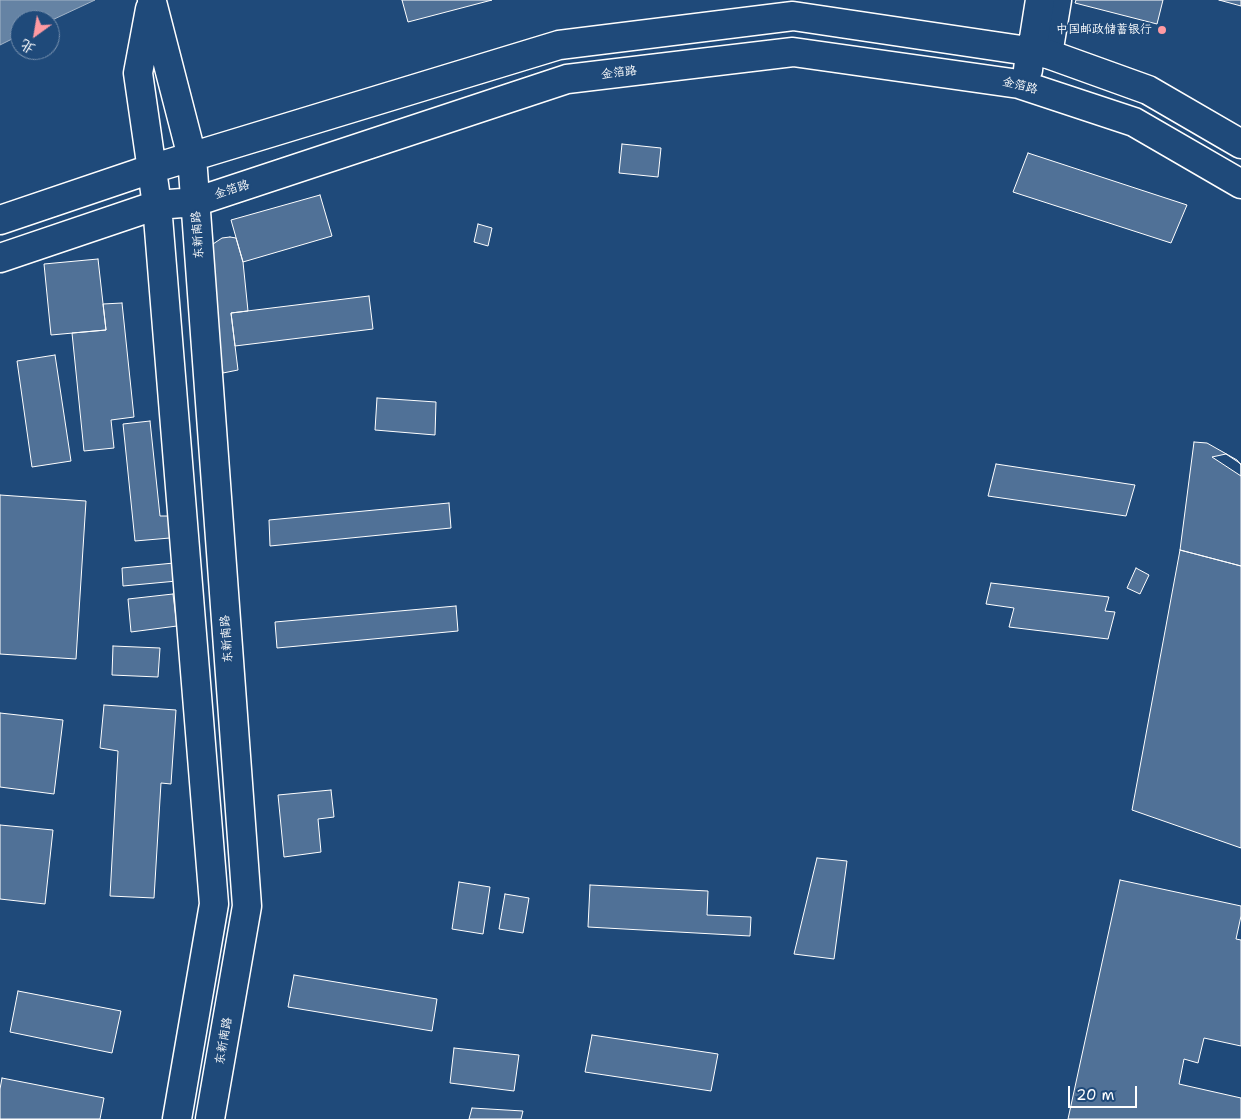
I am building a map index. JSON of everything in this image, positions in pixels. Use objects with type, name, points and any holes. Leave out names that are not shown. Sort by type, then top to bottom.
[{"type":"main road","points":[[1039,53],[1034,38],[1040,0]]},
{"type":"main road","points":[[1026,86],[1057,0]]},
{"type":"main road","points":[[152,1],[138,73],[157,205],[214,904],[177,1119]]},
{"type":"main road","name":"东新南路","points":[[152,1],[192,157],[247,906],[210,1119]]},
{"type":"main road","points":[[0,220],[151,169],[559,45],[793,16],[1039,53],[1148,90],[1241,144]]},
{"type":"main road","name":"金箔路","points":[[0,258],[157,205],[195,202],[566,79],[793,52],[1026,86],[1134,122],[1241,184]]},
{"type":"water","points":[[0,0],[95,0],[60,16],[60,10],[10,10],[10,40],[0,45]]},
{"type":"building","points":[[402,0],[492,0],[408,22]]},
{"type":"building","points":[[1076,0],[1163,0],[1157,24],[1075,3]]},
{"type":"building","points":[[1219,0],[1241,0],[1241,6]]},
{"type":"building","points":[[622,144],[661,148],[658,177],[619,173]]},
{"type":"building","points":[[1028,153],[1187,205],[1171,243],[1013,192]]},
{"type":"building","points":[[320,195],[332,236],[243,262],[231,220]]},
{"type":"building","points":[[478,224],[492,228],[488,246],[474,242]]},
{"type":"building","points":[[222,238],[236,238],[243,262],[248,311],[231,313],[238,370],[223,373],[205,260],[210,246]]},
{"type":"building","points":[[98,259],[106,330],[51,335],[44,264]]},
{"type":"building","points":[[369,296],[373,329],[235,346],[231,313]]},
{"type":"building","points":[[122,303],[134,417],[111,420],[114,448],[84,451],[72,333],[106,330],[103,304]]},
{"type":"building","points":[[55,355],[71,461],[32,467],[17,361]]},
{"type":"building","points":[[377,398],[436,402],[435,435],[375,430]]},
{"type":"building","points":[[150,421],[160,516],[168,516],[170,538],[135,541],[123,424]]},
{"type":"building","points":[[1194,442],[1207,443],[1237,460],[1241,465],[1241,566],[1180,550]]},
{"type":"building","points":[[1226,454],[1241,464],[1241,476],[1212,457]]},
{"type":"building","points":[[996,464],[1135,485],[1126,516],[988,496]]},
{"type":"building","points":[[0,495],[86,501],[76,659],[0,654]]},
{"type":"building","points":[[449,503],[451,528],[270,546],[269,520]]},
{"type":"building","points":[[1180,550],[1241,566],[1241,848],[1132,810]]},
{"type":"building","points":[[174,563],[177,581],[123,586],[122,568]]},
{"type":"building","points":[[1136,568],[1149,575],[1140,594],[1127,588]]},
{"type":"building","points":[[991,583],[1109,597],[1105,611],[1115,612],[1108,639],[1009,627],[1014,608],[986,604]]},
{"type":"building","points":[[173,594],[177,626],[131,632],[128,599]]},
{"type":"building","points":[[456,606],[458,631],[277,648],[275,622]]},
{"type":"building","points":[[113,646],[160,648],[158,677],[112,675]]},
{"type":"building","points":[[104,705],[176,710],[171,784],[161,783],[154,898],[110,896],[118,751],[100,748]]},
{"type":"building","points":[[0,713],[63,720],[54,794],[0,787]]},
{"type":"building","points":[[331,790],[334,817],[318,819],[321,852],[284,857],[278,795]]},
{"type":"building","points":[[0,825],[53,830],[45,904],[0,899]]},
{"type":"building","points":[[817,858],[847,861],[834,959],[794,954]]},
{"type":"building","points":[[1120,880],[1241,906],[1236,939],[1241,940],[1241,1046],[1204,1038],[1198,1063],[1184,1059],[1179,1084],[1241,1098],[1241,1119],[1068,1119]]},
{"type":"building","points":[[459,882],[490,887],[483,934],[452,929]]},
{"type":"building","points":[[590,885],[708,891],[707,915],[751,917],[750,936],[588,927]]},
{"type":"building","points":[[505,894],[529,898],[523,933],[499,929]]},
{"type":"building","points":[[294,975],[437,999],[432,1031],[288,1007]]},
{"type":"building","points":[[18,991],[121,1011],[112,1053],[10,1032]]},
{"type":"building","points":[[592,1035],[718,1054],[711,1091],[585,1072]]},
{"type":"building","points":[[454,1048],[519,1055],[514,1091],[450,1083]]},
{"type":"building","points":[[2,1078],[104,1098],[100,1119],[0,1119]]},
{"type":"building","points":[[472,1108],[523,1111],[521,1119],[469,1119]]},
{"type":"place","name":"中国邮政储蓄银行","points":[[1162,30]]}]
